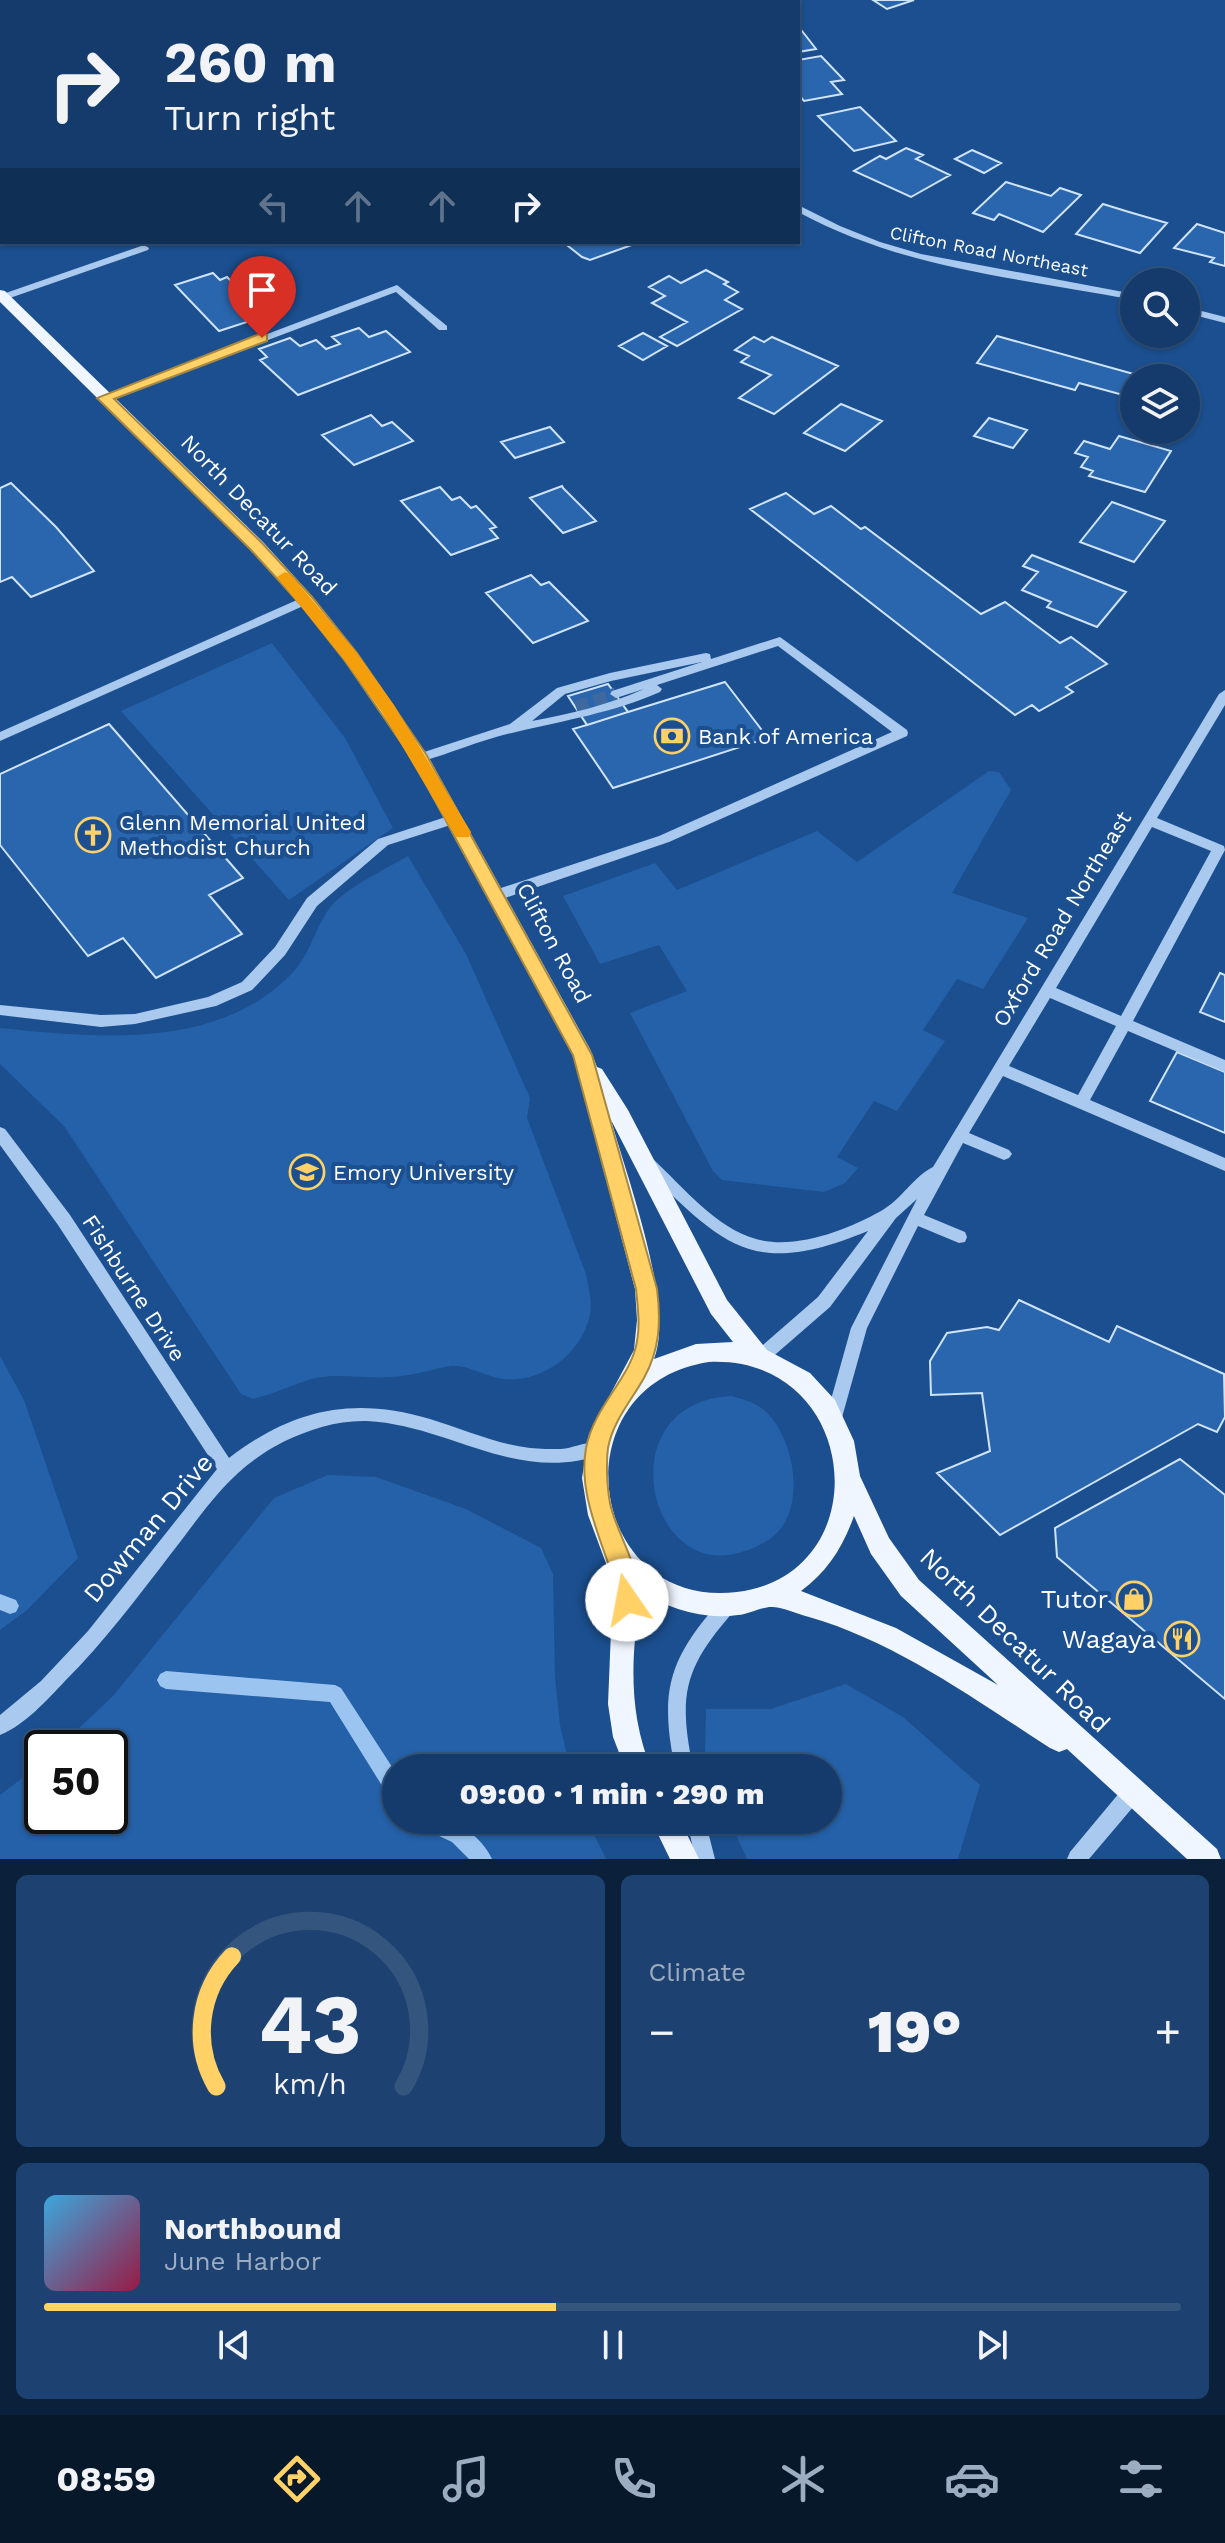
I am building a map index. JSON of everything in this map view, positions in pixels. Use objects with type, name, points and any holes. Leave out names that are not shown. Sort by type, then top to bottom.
[{"type":"main road","name":"Clifton Road","points":[[2,295],[257,546],[306,600],[351,657],[420,758],[585,1062]]},
{"type":"main road","points":[[585,1062],[638,1152],[719,1307],[760,1355],[804,1380],[820,1398],[833,1421],[845,1469],[844,1502],[833,1542],[823,1561],[803,1580],[775,1596],[752,1603],[728,1605],[696,1602],[671,1593],[644,1577],[616,1550],[599,1504],[597,1449],[612,1407],[646,1349],[650,1318],[642,1275],[585,1062]]},
{"type":"main road","points":[[624,1391],[657,1370],[709,1351],[760,1355]]},
{"type":"main road","name":"North Decatur Road","points":[[845,1469],[880,1546],[910,1588],[1207,1859]]},
{"type":"main road","name":"North Decatur Road","points":[[775,1596],[807,1603],[949,1668],[1103,1767]]},
{"type":"street","name":"Clifton Road Northeast","points":[[800,209],[844,232],[895,250],[1120,294]]},
{"type":"street","points":[[2,295],[144,248]]},
{"type":"street","points":[[104,398],[397,288],[443,328]]},
{"type":"street","points":[[1200,314],[1225,320]]},
{"type":"street","points":[[0,737],[306,600]]},
{"type":"street","points":[[497,895],[664,839],[902,733],[780,641],[610,677],[561,691],[515,727]]},
{"type":"street","points":[[616,694],[780,641]]},
{"type":"street","points":[[515,727],[582,717],[623,705],[710,664]]},
{"type":"street","name":"Oxford Road Northeast","points":[[833,1421],[859,1328],[940,1168],[1225,694]]},
{"type":"street","points":[[420,758],[576,707]]},
{"type":"street","points":[[0,1010],[101,1021],[135,1019],[211,1002],[247,986],[280,951],[312,902],[383,842],[455,819]]},
{"type":"street","points":[[1081,1103],[1219,849],[1149,820]]},
{"type":"street","points":[[1046,990],[1225,1066]]},
{"type":"street","points":[[1000,1068],[1225,1165]]},
{"type":"street","name":"Fishburne Drive","points":[[0,1133],[64,1220],[227,1470]]},
{"type":"street","points":[[959,1135],[1004,1154]]},
{"type":"street","points":[[638,1152],[694,1207],[731,1236],[769,1248],[815,1243],[890,1214]]},
{"type":"street","name":"Oxford Road Northeast","points":[[760,1355],[824,1302],[890,1214],[940,1168]]},
{"type":"street","points":[[916,1218],[959,1237]]},
{"type":"street","name":"Dowman Drive","points":[[0,1726],[69,1664],[227,1470],[280,1432],[334,1416],[374,1413],[528,1456],[577,1456],[597,1449]]},
{"type":"street","points":[[616,1550],[626,1582],[620,1688],[632,1754]]},
{"type":"street","points":[[682,1754],[674,1694],[688,1655],[707,1627],[728,1605]]},
{"type":"street","points":[[1077,1859],[1132,1793]]},
{"type":"street","points":[[672,1834],[685,1859]]},
{"type":"street","points":[[699,1834],[705,1859]]},
{"type":"shaded area","points":[[272,643],[345,738],[393,828],[289,900],[121,711]]},
{"type":"shaded area","points":[[989,771],[999,772],[1011,790],[952,893],[1028,918],[983,989],[957,979],[923,1030],[945,1041],[897,1111],[874,1101],[837,1157],[858,1168],[845,1183],[824,1192],[722,1180],[713,1171],[630,1013],[687,991],[659,945],[600,964],[563,896],[655,863],[677,890],[817,831],[857,862]]},
{"type":"shaded area","points":[[408,856],[466,954],[530,1098],[527,1118],[586,1274],[590,1316],[583,1335],[566,1356],[530,1377],[503,1379],[450,1366],[398,1376],[316,1378],[253,1399],[241,1394],[64,1126],[0,1064],[0,1028],[77,1035],[157,1033],[195,1027],[232,1015],[265,996],[295,970],[329,909],[341,896]]},
{"type":"shaded area","points":[[0,1356],[24,1400],[78,1558],[27,1610],[0,1630]]},
{"type":"shaded area","points":[[731,1396],[764,1410],[783,1436],[793,1470],[791,1505],[777,1533],[763,1544],[734,1554],[703,1553],[679,1538],[662,1514],[654,1484],[655,1454],[668,1426],[693,1405]]},
{"type":"shaded area","points":[[328,1475],[376,1477],[466,1509],[541,1548],[553,1574],[555,1677],[567,1754],[382,1754],[382,1834],[594,1834],[606,1859],[0,1859],[0,1795],[24,1777],[24,1834],[128,1834],[128,1730],[77,1730],[113,1696],[274,1498]]},
{"type":"shaded area","points":[[846,1684],[903,1717],[980,1785],[958,1859],[747,1859],[735,1834],[842,1834],[842,1754],[706,1754],[706,1709],[771,1709]]},
{"type":"building","points":[[873,0],[914,0],[887,9]]},
{"type":"building","points":[[800,28],[806,36],[816,49],[800,52]]},
{"type":"building","points":[[821,56],[844,80],[831,82],[842,94],[804,101],[800,96],[800,60]]},
{"type":"building","points":[[860,107],[896,141],[854,151],[818,116]]},
{"type":"building","points":[[906,148],[923,155],[916,159],[950,175],[911,197],[854,171],[880,156],[886,159]]},
{"type":"building","points":[[972,150],[1001,163],[984,173],[955,159]]},
{"type":"building","points":[[1006,182],[1051,196],[1060,188],[1081,195],[1043,232],[999,214],[994,220],[973,213]]},
{"type":"building","points":[[1103,204],[1167,223],[1140,253],[1076,234]]},
{"type":"building","points":[[1197,224],[1225,233],[1225,266],[1210,262],[1214,258],[1174,248]]},
{"type":"building","points":[[566,244],[634,244],[590,260]]},
{"type":"building","points":[[706,270],[728,282],[724,284],[738,292],[725,300],[742,309],[677,346],[660,337],[687,322],[652,303],[665,296],[649,287],[669,276],[681,283]]},
{"type":"building","points":[[213,273],[220,280],[227,277],[265,316],[219,331],[175,285]]},
{"type":"building","points":[[359,328],[369,337],[386,331],[410,352],[298,395],[260,360],[267,357],[259,349],[290,338],[300,346],[316,340],[326,349],[340,344],[332,337]]},
{"type":"building","points":[[643,333],[667,346],[643,360],[619,346]]},
{"type":"building","points":[[997,336],[1120,370],[1120,394],[1079,383],[1075,390],[977,363]]},
{"type":"building","points":[[754,337],[764,342],[772,337],[838,366],[774,414],[739,398],[771,375],[741,362],[749,356],[735,350]]},
{"type":"building","points":[[841,404],[882,421],[845,451],[804,433]]},
{"type":"building","points":[[371,415],[382,426],[392,422],[413,441],[354,465],[322,435]]},
{"type":"building","points":[[989,418],[1027,430],[1013,448],[974,436]]},
{"type":"building","points":[[550,427],[564,442],[515,458],[501,442]]},
{"type":"building","points":[[1119,436],[1120,444],[1147,444],[1171,451],[1145,492],[1089,476],[1093,471],[1081,467],[1088,457],[1075,453],[1084,441],[1110,449]]},
{"type":"building","points":[[11,483],[56,527],[94,571],[31,597],[12,577],[0,582],[0,488]]},
{"type":"building","points":[[562,486],[596,521],[563,533],[530,498]]},
{"type":"building","points":[[440,487],[452,500],[460,497],[471,508],[476,506],[496,527],[490,529],[498,538],[451,555],[401,501]]},
{"type":"building","points":[[786,493],[814,514],[831,506],[861,529],[865,527],[981,614],[1005,602],[1060,643],[1071,637],[1107,664],[1066,687],[1073,692],[1039,711],[1032,705],[1015,715],[750,509]]},
{"type":"building","points":[[1112,502],[1165,521],[1134,562],[1080,542]]},
{"type":"building","points":[[1032,555],[1126,592],[1097,627],[1047,607],[1051,602],[1022,590],[1038,572],[1023,566]]},
{"type":"building","points":[[531,575],[541,585],[549,582],[588,621],[533,643],[486,593]]},
{"type":"building","name":"Bank of America","points":[[725,682],[768,738],[613,788],[573,729],[587,725],[568,696],[608,684],[628,712]]},
{"type":"building","points":[[608,684],[628,712],[587,725],[568,696]]},
{"type":"building","name":"Glenn Memorial United Methodist Church","points":[[109,724],[243,878],[209,895],[242,934],[156,978],[123,938],[88,956],[0,845],[0,774]]},
{"type":"building","points":[[1220,973],[1225,975],[1225,1022],[1200,1012]]},
{"type":"building","points":[[1177,1052],[1225,1072],[1225,1133],[1150,1101]]},
{"type":"building","points":[[1019,1300],[1109,1342],[1117,1326],[1224,1374],[1225,1417],[1217,1432],[1198,1424],[1000,1535],[937,1473],[990,1451],[982,1393],[931,1395],[930,1361],[947,1333],[987,1327],[999,1330]]},
{"type":"building","points":[[1180,1459],[1225,1495],[1225,1699],[1057,1557],[1055,1528]]},
{"type":"waterway","points":[[0,1602],[10,1606]]},
{"type":"waterway","points":[[166,1680],[335,1694],[382,1768]]},
{"type":"waterway","points":[[457,1834],[482,1859]]},
{"type":"tunnel","points":[[576,707],[616,694]]},
{"type":"slow traffic","points":[[285,577],[351,657],[388,709],[463,832]]},
{"type":"place","name":"Bank of America","points":[[672,736]]},
{"type":"place","name":"Glenn Memorial United Methodist Church","points":[[93,835]]},
{"type":"place","name":"Emory University","points":[[307,1172]]},
{"type":"place","name":"Tutor","points":[[1134,1599]]},
{"type":"place","name":"Wagaya","points":[[1182,1639]]},
{"type":"route","points":[[262,338],[104,398],[257,546],[306,600],[351,657],[420,758],[583,1055],[646,1289],[650,1318],[646,1349],[637,1371],[612,1407],[597,1449],[599,1504],[626,1582],[627,1600]]}]
